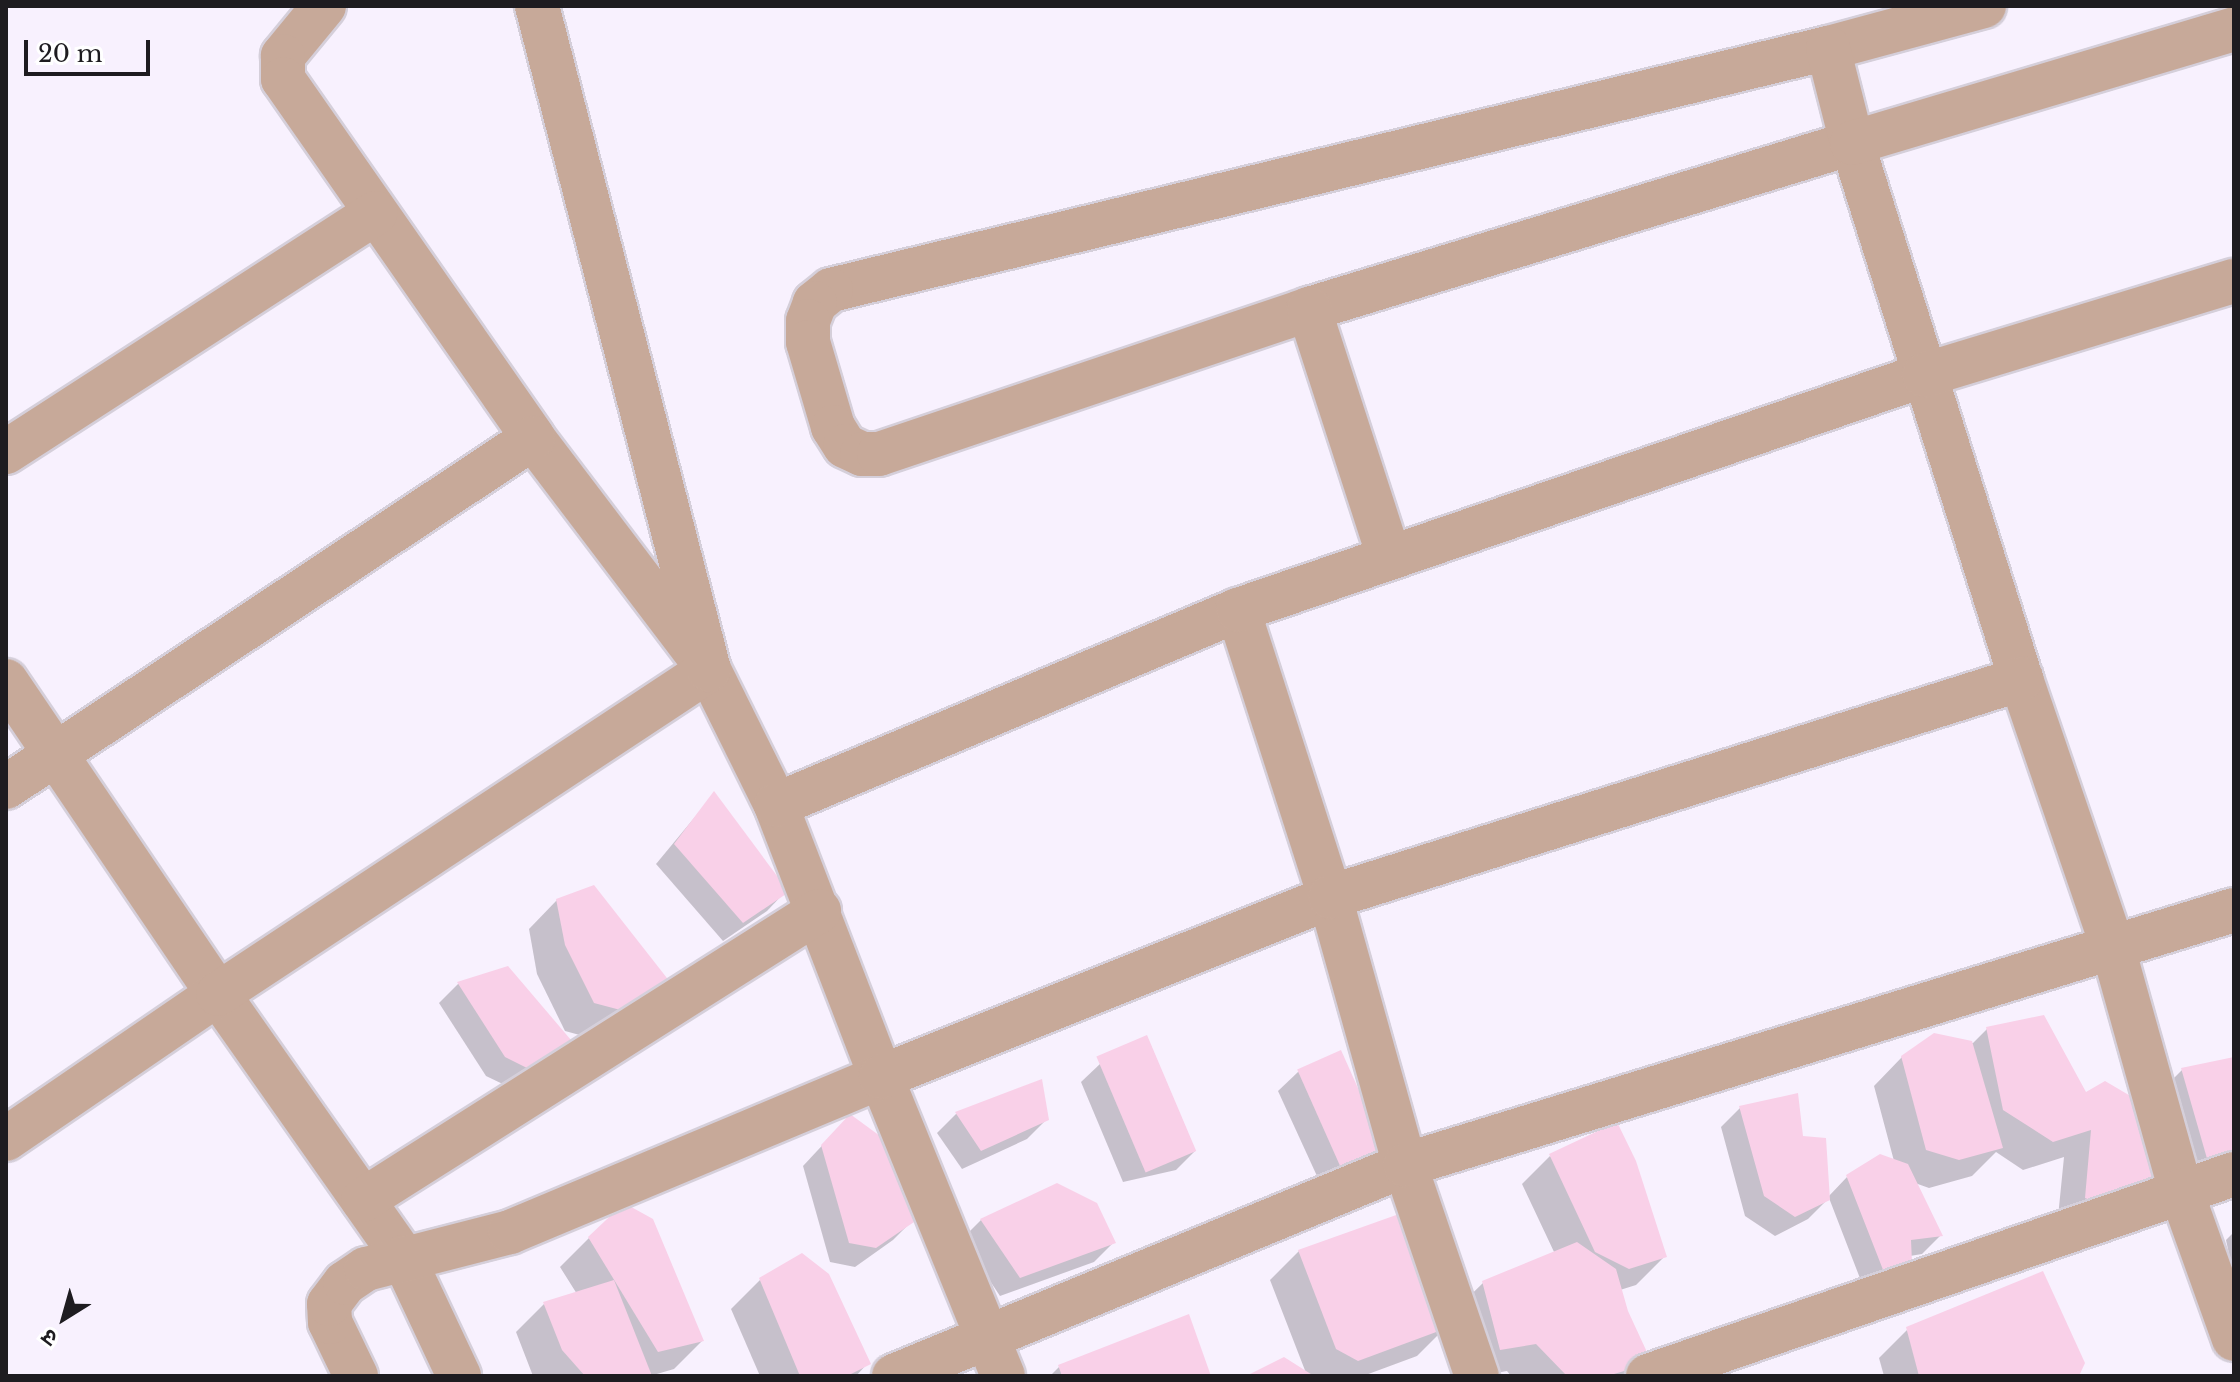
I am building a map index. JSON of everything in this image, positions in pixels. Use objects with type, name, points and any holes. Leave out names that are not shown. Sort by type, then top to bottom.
[{"type":"street","points":[[324,6],[283,56],[283,79],[533,438],[709,670],[776,805],[881,1077],[995,1356]]},
{"type":"street","points":[[537,6],[709,670]]},
{"type":"street","points":[[1984,6],[1828,48],[831,290],[815,303],[808,321],[808,342],[833,427],[845,446],[862,454],[879,454],[1309,309],[2234,29]]},
{"type":"street","points":[[1828,48],[1852,143],[1924,375],[2021,679],[2113,948],[2181,1191],[2234,1339]]},
{"type":"street","points":[[6,452],[375,213]]},
{"type":"street","points":[[776,805],[1238,610],[1924,375],[2234,281]]},
{"type":"street","points":[[1309,309],[1389,557]]},
{"type":"street","points":[[6,787],[533,438]]},
{"type":"street","points":[[1238,610],[1330,897],[1405,1165],[1477,1376]]},
{"type":"street","points":[[6,1139],[218,994],[709,670]]},
{"type":"street","points":[[356,1376],[330,1322],[329,1304],[345,1283],[366,1269],[403,1257],[510,1232],[881,1077],[1330,897],[2021,679]]},
{"type":"street","points":[[6,681],[218,994],[403,1257],[459,1376]]},
{"type":"street","points":[[894,1376],[995,1356],[1405,1165],[2234,910]]},
{"type":"street","points":[[363,1200],[819,911]]},
{"type":"street","points":[[1648,1376],[2234,1174]]},
{"type":"building","points":[[714,791],[789,892],[743,923],[674,844]]},
{"type":"building","points":[[594,885],[674,987],[628,1012],[594,1003],[565,945],[556,899]]},
{"type":"building","points":[[508,966],[571,1040],[531,1070],[505,1057],[457,982]]},
{"type":"building","points":[[2044,1015],[2086,1092],[2105,1081],[2139,1101],[2175,1190],[2121,1212],[2085,1198],[2091,1130],[2053,1142],[2003,1110],[1986,1027]]},
{"type":"building","points":[[1934,1033],[1972,1041],[2003,1148],[1959,1160],[1926,1150],[1901,1056]]},
{"type":"building","points":[[1147,1035],[1196,1151],[1146,1172],[1096,1056]]},
{"type":"building","points":[[1341,1050],[1391,1163],[1348,1183],[1297,1070]]},
{"type":"building","points":[[2234,1057],[2234,1163],[2208,1162],[2181,1068]]},
{"type":"building","points":[[1042,1079],[1049,1120],[981,1151],[955,1112]]},
{"type":"building","points":[[1798,1093],[1803,1136],[1826,1138],[1830,1200],[1795,1217],[1764,1196],[1739,1106]]},
{"type":"building","points":[[850,1114],[880,1136],[914,1222],[876,1248],[849,1243],[821,1145]]},
{"type":"building","points":[[1617,1122],[1636,1161],[1667,1257],[1629,1269],[1595,1252],[1549,1154]]},
{"type":"building","points":[[1880,1154],[1908,1164],[1943,1236],[1911,1240],[1913,1284],[1887,1280],[1846,1175]]},
{"type":"building","points":[[1057,1183],[1097,1203],[1116,1243],[1020,1278],[980,1219]]},
{"type":"building","points":[[624,1203],[653,1219],[704,1341],[658,1352],[588,1237]]},
{"type":"building","points":[[1413,1209],[1447,1328],[1358,1361],[1336,1349],[1298,1250]]},
{"type":"building","points":[[1577,1242],[1616,1269],[1628,1311],[1652,1363],[1607,1376],[1567,1376],[1536,1344],[1500,1350],[1482,1281]]},
{"type":"building","points":[[802,1253],[829,1274],[871,1364],[847,1376],[800,1376],[759,1278]]},
{"type":"building","points":[[2043,1271],[2085,1363],[2079,1376],[1919,1376],[1906,1327]]},
{"type":"building","points":[[614,1280],[652,1376],[585,1376],[562,1350],[543,1302]]},
{"type":"building","points":[[1189,1314],[1211,1376],[1062,1376],[1058,1365]]},
{"type":"building","points":[[1284,1357],[1314,1376],[1246,1376]]}]
